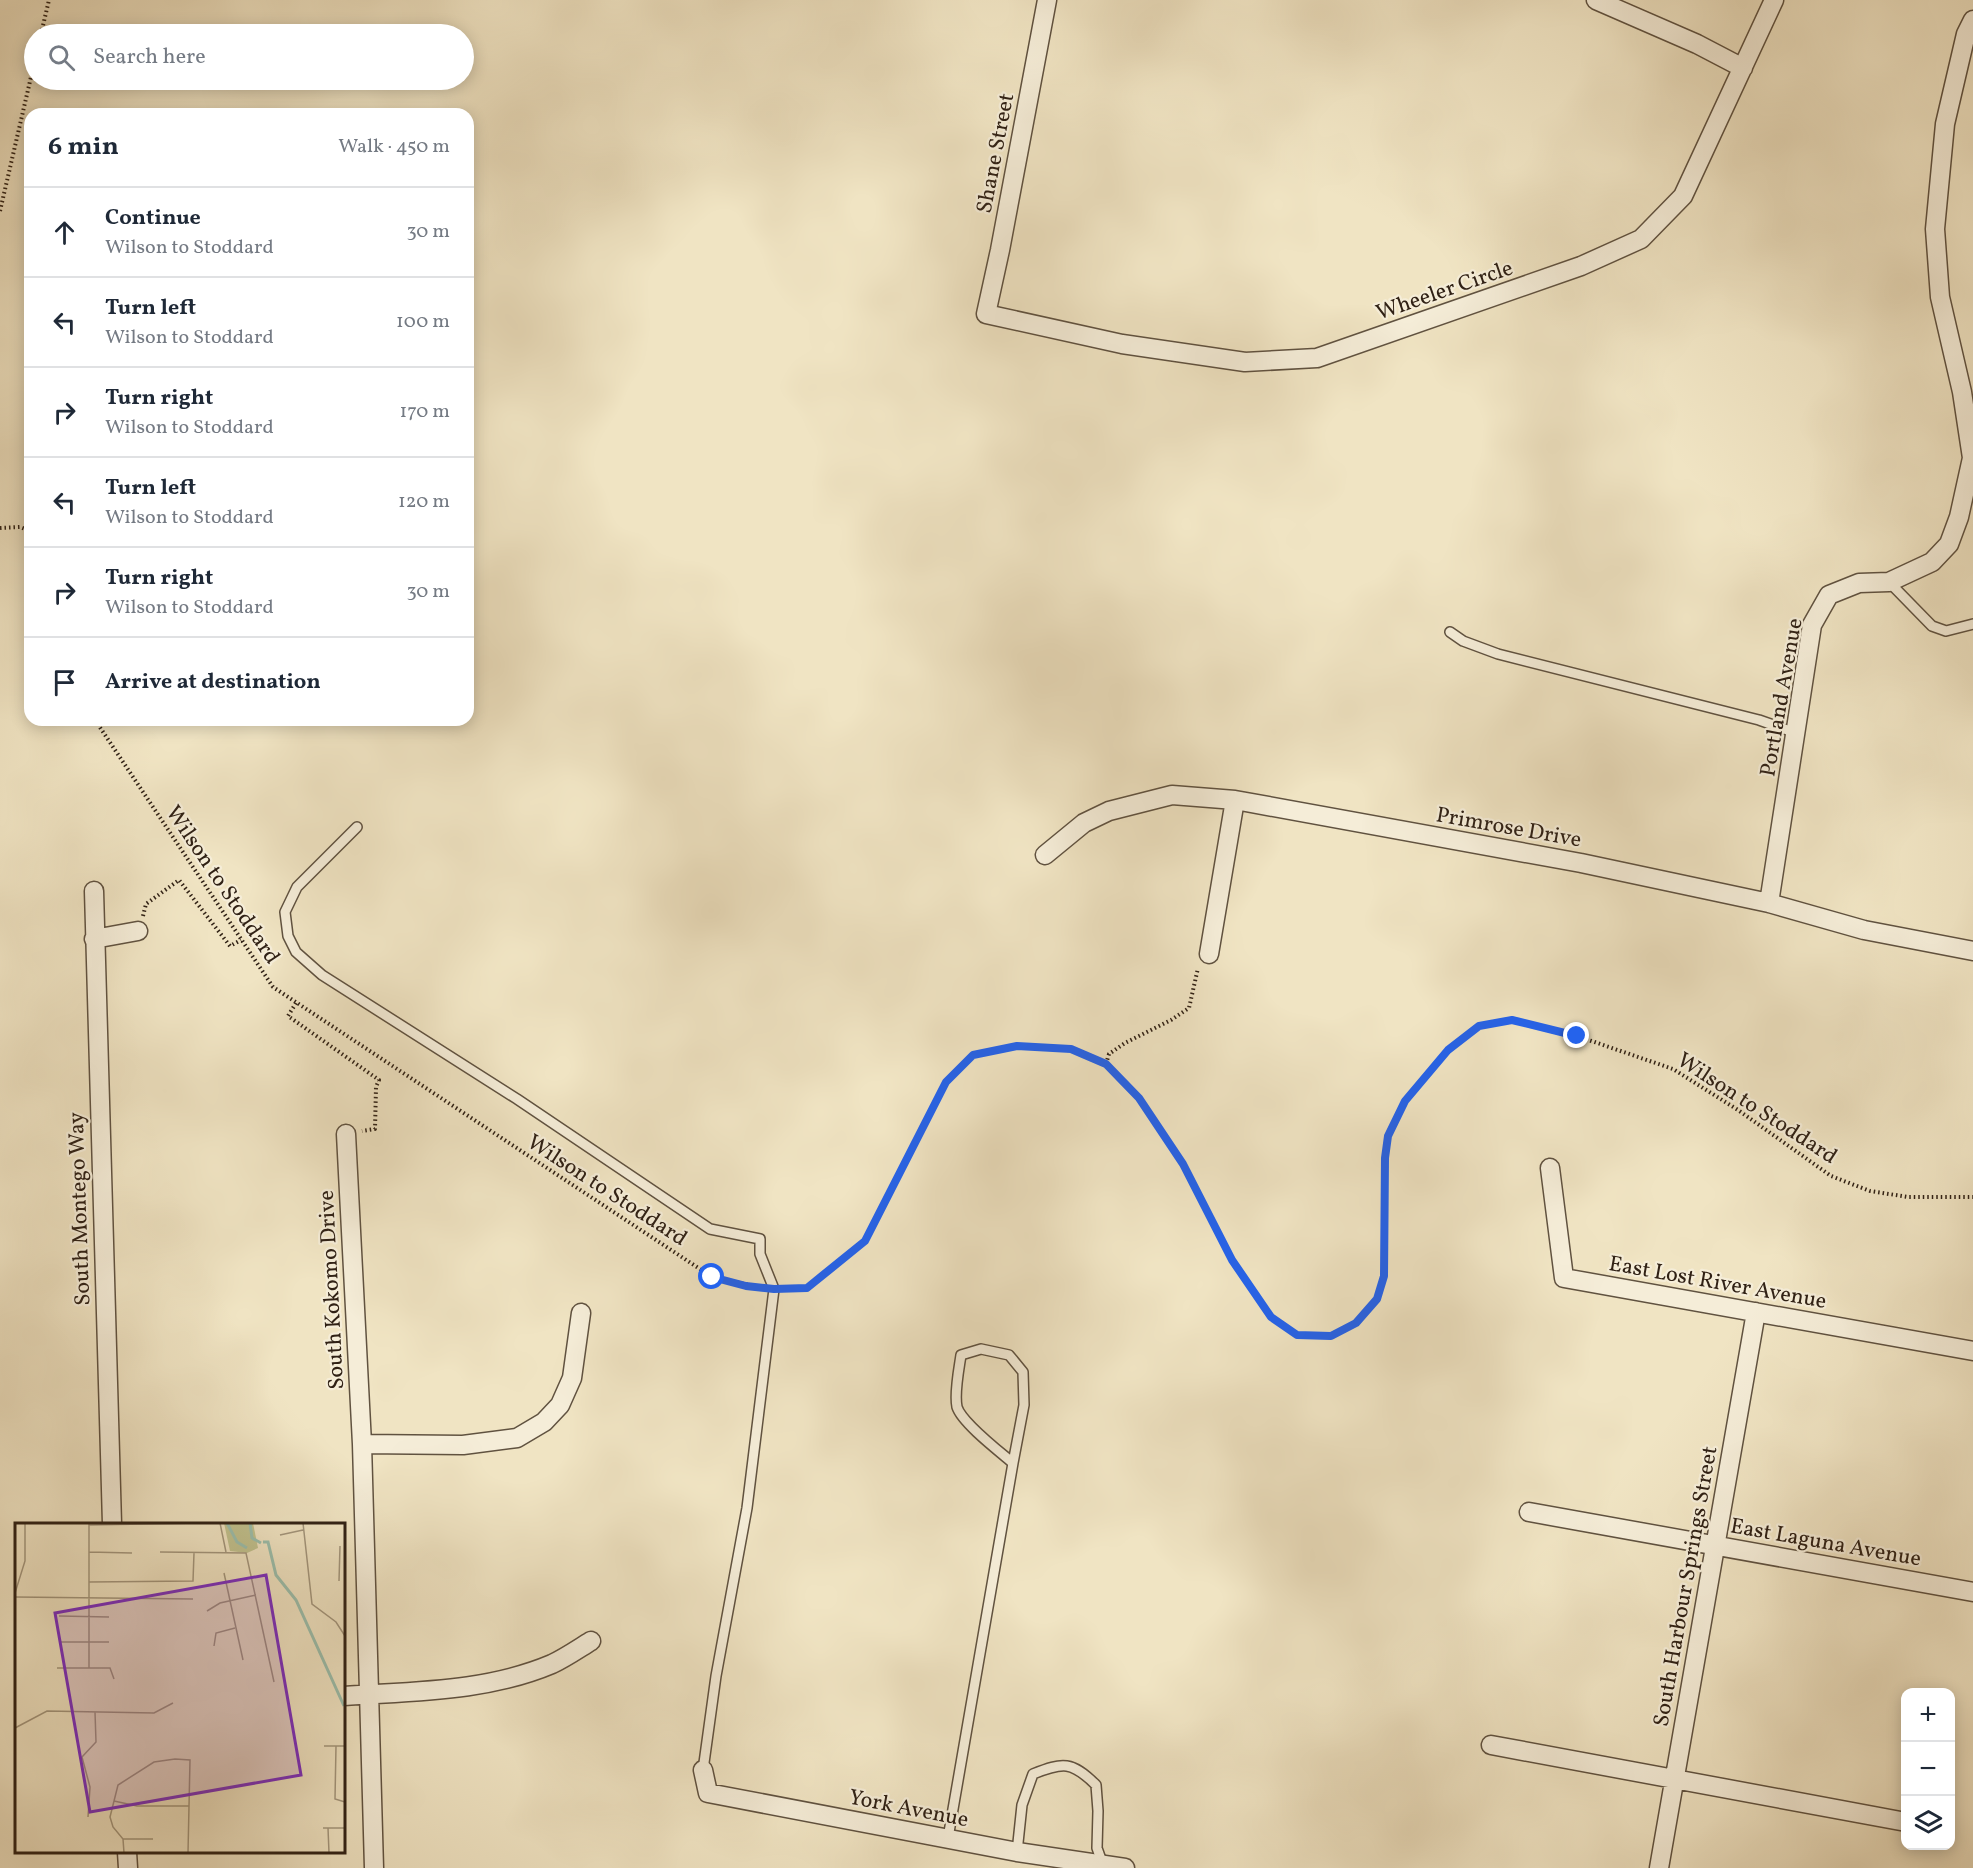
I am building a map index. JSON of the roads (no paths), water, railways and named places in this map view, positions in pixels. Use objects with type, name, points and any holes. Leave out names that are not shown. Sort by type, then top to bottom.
[{"type":"street","name":"Shane Street","points":[[986,314],[1047,0]]},
{"type":"street","points":[[1596,0],[1697,44],[1743,68]]},
{"type":"street","name":"Wheeler Circle","points":[[986,314],[1122,344],[1245,362],[1317,358],[1581,266],[1641,239],[1683,196],[1774,0]]},
{"type":"street","name":"Portland Avenue","points":[[1769,903],[1812,625],[1829,595],[1859,583],[1889,582],[1932,562],[1949,544],[1959,517],[1972,458],[1962,392],[1940,297],[1935,229],[1946,124],[1966,34],[1973,20]]},
{"type":"street","name":"Primrose Drive","points":[[1045,855],[1084,823],[1109,811],[1172,795],[1235,800],[1581,863],[1769,903],[1864,930],[1973,951]]},
{"type":"street","points":[[1209,954],[1235,800]]},
{"type":"street","name":"South Montego Way","points":[[94,891],[112,1523]]},
{"type":"street","points":[[94,939],[138,931]]},
{"type":"street","name":"South Kokomo Drive","points":[[346,1134],[362,1444],[374,1868]]},
{"type":"street","name":"East Lost River Avenue","points":[[1550,1168],[1563,1278],[1973,1351]]},
{"type":"street","name":"South Harbour Springs Street","points":[[1659,1868],[1756,1312]]},
{"type":"street","points":[[362,1444],[463,1445],[517,1438],[544,1422],[561,1405],[572,1378],[581,1314]]},
{"type":"street","name":"East Laguna Avenue","points":[[1529,1512],[1973,1592]]},
{"type":"street","points":[[345,1696],[458,1689],[503,1680],[552,1664],[591,1641]]},
{"type":"street","points":[[1491,1745],[1901,1820]]},
{"type":"street","name":"York Avenue","points":[[703,1770],[708,1793],[1017,1852],[1125,1868]]},
{"type":"street","points":[[127,1853],[128,1868]]},
{"type":"lane","points":[[1889,582],[1932,626],[1946,631],[1973,624]]},
{"type":"lane","points":[[1450,632],[1463,641],[1498,654],[1759,720],[1796,733]]},
{"type":"lane","points":[[357,827],[297,887],[285,912],[288,936],[296,952],[322,975],[517,1099],[710,1229],[760,1239],[760,1254],[774,1289],[747,1508],[716,1676],[703,1770]]},
{"type":"lane","points":[[948,1838],[1024,1405],[1023,1372],[1009,1355],[981,1349],[961,1355],[957,1375],[957,1407],[970,1425],[1013,1463]]},
{"type":"lane","points":[[1017,1852],[1022,1805],[1032,1774],[1055,1765],[1080,1769],[1096,1785],[1097,1848],[1103,1865]]}]
